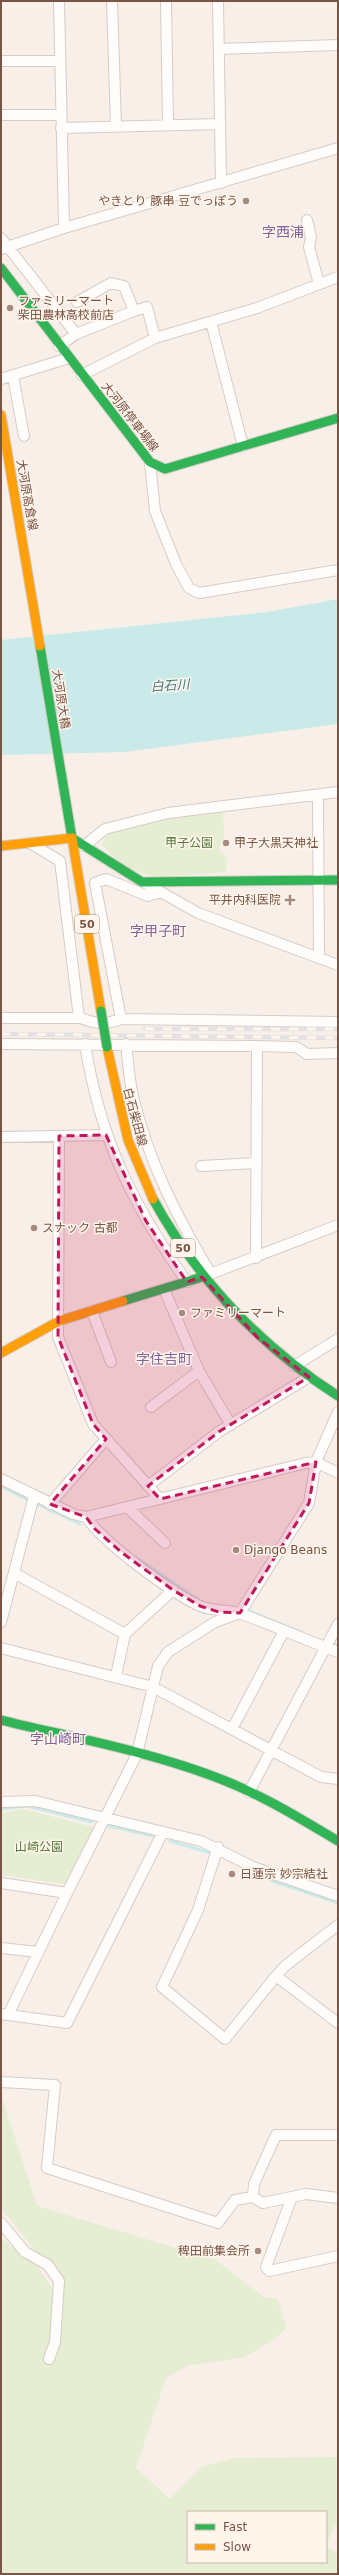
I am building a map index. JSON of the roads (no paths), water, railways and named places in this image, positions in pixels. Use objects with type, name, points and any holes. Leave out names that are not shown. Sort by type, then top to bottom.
[{"type":"main road","name":"大河原停車場線","points":[[1,268],[59,346],[150,462],[165,469],[338,418]]},
{"type":"main road","name":"大河原高倉線","points":[[1,415],[29,578]]},
{"type":"main road","name":"大河原大橋","points":[[29,578],[72,838]]},
{"type":"main road","points":[[1,846],[30,844],[72,838],[142,882],[338,880]]},
{"type":"main road","name":"白石柴田線","points":[[72,838],[107,1047],[121,1116],[133,1155],[151,1197],[235,1316],[294,1366],[338,1396]]},
{"type":"main road","points":[[1,1353],[59,1321],[207,1275]]},
{"type":"main road","points":[[1,1720],[137,1754],[216,1778],[249,1792],[338,1841]]},
{"type":"street","points":[[59,1],[64,228]]},
{"type":"street","points":[[112,1],[116,126]]},
{"type":"street","points":[[166,1],[168,125]]},
{"type":"street","points":[[218,1],[221,183]]},
{"type":"street","points":[[219,49],[338,45]]},
{"type":"street","points":[[1,61],[60,61]]},
{"type":"street","points":[[1,115],[61,115]]},
{"type":"street","points":[[61,128],[220,124]]},
{"type":"street","points":[[76,334],[3,244],[64,228],[338,148]]},
{"type":"street","points":[[307,220],[310,237],[309,247],[319,284]]},
{"type":"street","points":[[82,375],[155,338],[257,308],[338,277]]},
{"type":"street","points":[[77,302],[111,283],[124,286],[134,311]]},
{"type":"street","points":[[59,346],[76,334],[146,307],[155,338]]},
{"type":"street","points":[[211,322],[243,446]]},
{"type":"street","points":[[1,379],[69,358]]},
{"type":"street","points":[[13,376],[24,436]]},
{"type":"street","points":[[150,462],[155,511],[176,564],[190,588],[199,593],[338,570]]},
{"type":"street","points":[[84,846],[105,830],[139,819],[168,813],[338,792]]},
{"type":"street","points":[[318,795],[320,958]]},
{"type":"street","points":[[30,844],[60,861],[79,1018]]},
{"type":"street","points":[[121,1019],[95,883],[106,878],[148,896],[161,892]]},
{"type":"street","points":[[142,882],[198,913],[338,965]]},
{"type":"street","points":[[1,1018],[79,1018],[90,1022],[112,1023],[121,1019],[338,1022]]},
{"type":"street","points":[[1,1044],[126,1044],[296,1047],[307,1054],[338,1054]]},
{"type":"street","points":[[85,1044],[90,1078],[106,1135],[118,1165],[146,1221],[187,1282]]},
{"type":"street","points":[[126,1044],[133,1094],[152,1162],[207,1275],[256,1258],[338,1225]]},
{"type":"street","points":[[256,1046],[256,1258]]},
{"type":"street","points":[[1,1137],[106,1135]]},
{"type":"street","points":[[59,1136],[57,1235],[58,1337],[93,1424],[160,1499]]},
{"type":"street","points":[[201,1166],[256,1164]]},
{"type":"street","points":[[164,1289],[199,1371],[231,1425]]},
{"type":"street","points":[[92,1311],[111,1362]]},
{"type":"street","points":[[294,1366],[338,1339]]},
{"type":"street","points":[[151,1407],[199,1371]]},
{"type":"street","points":[[148,1486],[231,1425],[309,1377]]},
{"type":"street","points":[[163,1832],[67,2023],[5,2015],[137,1754],[158,1666],[168,1652],[215,1622],[240,1613],[309,1504],[316,1462],[338,1412]]},
{"type":"street","points":[[50,1504],[106,1439]]},
{"type":"street","points":[[1,1479],[50,1504],[73,1514],[86,1517],[316,1462],[338,1473]]},
{"type":"street","points":[[1,1622],[34,1496]]},
{"type":"street","points":[[128,1508],[165,1543]]},
{"type":"street","points":[[86,1517],[95,1529],[121,1552],[173,1590],[200,1606],[219,1612],[240,1613],[338,1652]]},
{"type":"street","points":[[14,1573],[125,1634]]},
{"type":"street","points":[[116,1676],[125,1634],[173,1590]]},
{"type":"street","points":[[249,1792],[338,1624]]},
{"type":"street","points":[[232,1729],[284,1631]]},
{"type":"street","points":[[1,1648],[116,1676],[153,1687],[321,1777],[338,1779]]},
{"type":"street","points":[[1,1802],[35,1801],[104,1819],[163,1832],[253,1867],[338,1896]]},
{"type":"street","points":[[216,1852],[198,1910],[162,1987],[225,2040],[285,1966],[338,1925]]},
{"type":"street","points":[[1,1883],[66,1893]]},
{"type":"street","points":[[1,1948],[38,1952]]},
{"type":"street","points":[[276,1976],[338,2023]]},
{"type":"street","points":[[1,2082],[55,2086],[47,2168],[218,2223],[235,2200],[253,2198],[263,2203],[306,2194],[338,2198]]},
{"type":"street","points":[[253,2198],[254,2184],[276,2135],[338,2135]]},
{"type":"street","points":[[292,2197],[266,2267],[269,2271],[338,2256]]},
{"type":"street","points":[[1,2223],[25,2252],[48,2265],[58,2281],[55,2342],[50,2359]]},
{"type":"water","name":"白石川","points":[[338,599],[338,724],[125,752],[1,755],[1,640],[267,612]]},
{"type":"waterway","points":[[1,1486],[26,1499]]},
{"type":"waterway","points":[[39,1505],[80,1524]]},
{"type":"waterway","points":[[134,1556],[199,1600]]},
{"type":"waterway","points":[[249,1611],[303,1633]]},
{"type":"waterway","points":[[333,1644],[338,1646]]},
{"type":"waterway","points":[[1,1809],[27,1806],[92,1822]]},
{"type":"waterway","points":[[109,1826],[153,1836]]},
{"type":"waterway","points":[[170,1841],[214,1854]]},
{"type":"waterway","points":[[252,1871],[272,1881],[338,1903]]},
{"type":"railway","points":[[145,1029],[338,1029]]},
{"type":"railway","points":[[1,1034],[338,1038]]},
{"type":"place","name":"やきとり 豚串 豆でっぽう","points":[[246,201]]},
{"type":"place","name":"ファミリーマート 柴田農林高校前店","points":[[10,308]]},
{"type":"place","name":"甲子大黒天神社","points":[[226,843]]},
{"type":"place","name":"平井内科医院","points":[[290,900]]},
{"type":"place","name":"スナック 古都","points":[[34,1228]]},
{"type":"place","name":"ファミリーマート","points":[[182,1313]]},
{"type":"place","name":"Django Beans","points":[[236,1550]]},
{"type":"place","name":"日蓮宗 妙宗結社","points":[[232,1874]]},
{"type":"place","name":"稗田前集会所","points":[[258,2251]]},
{"type":"district","name":"字西浦","points":[[283,232]]},
{"type":"district","name":"字甲子町","points":[[158,931]]},
{"type":"district","name":"字住吉町","points":[[164,1359]]},
{"type":"district","name":"字山崎町","points":[[58,1739]]},
{"type":"park label","name":"甲子公園","points":[[189,843]]},
{"type":"park label","name":"山崎公園","points":[[39,1847]]}]
